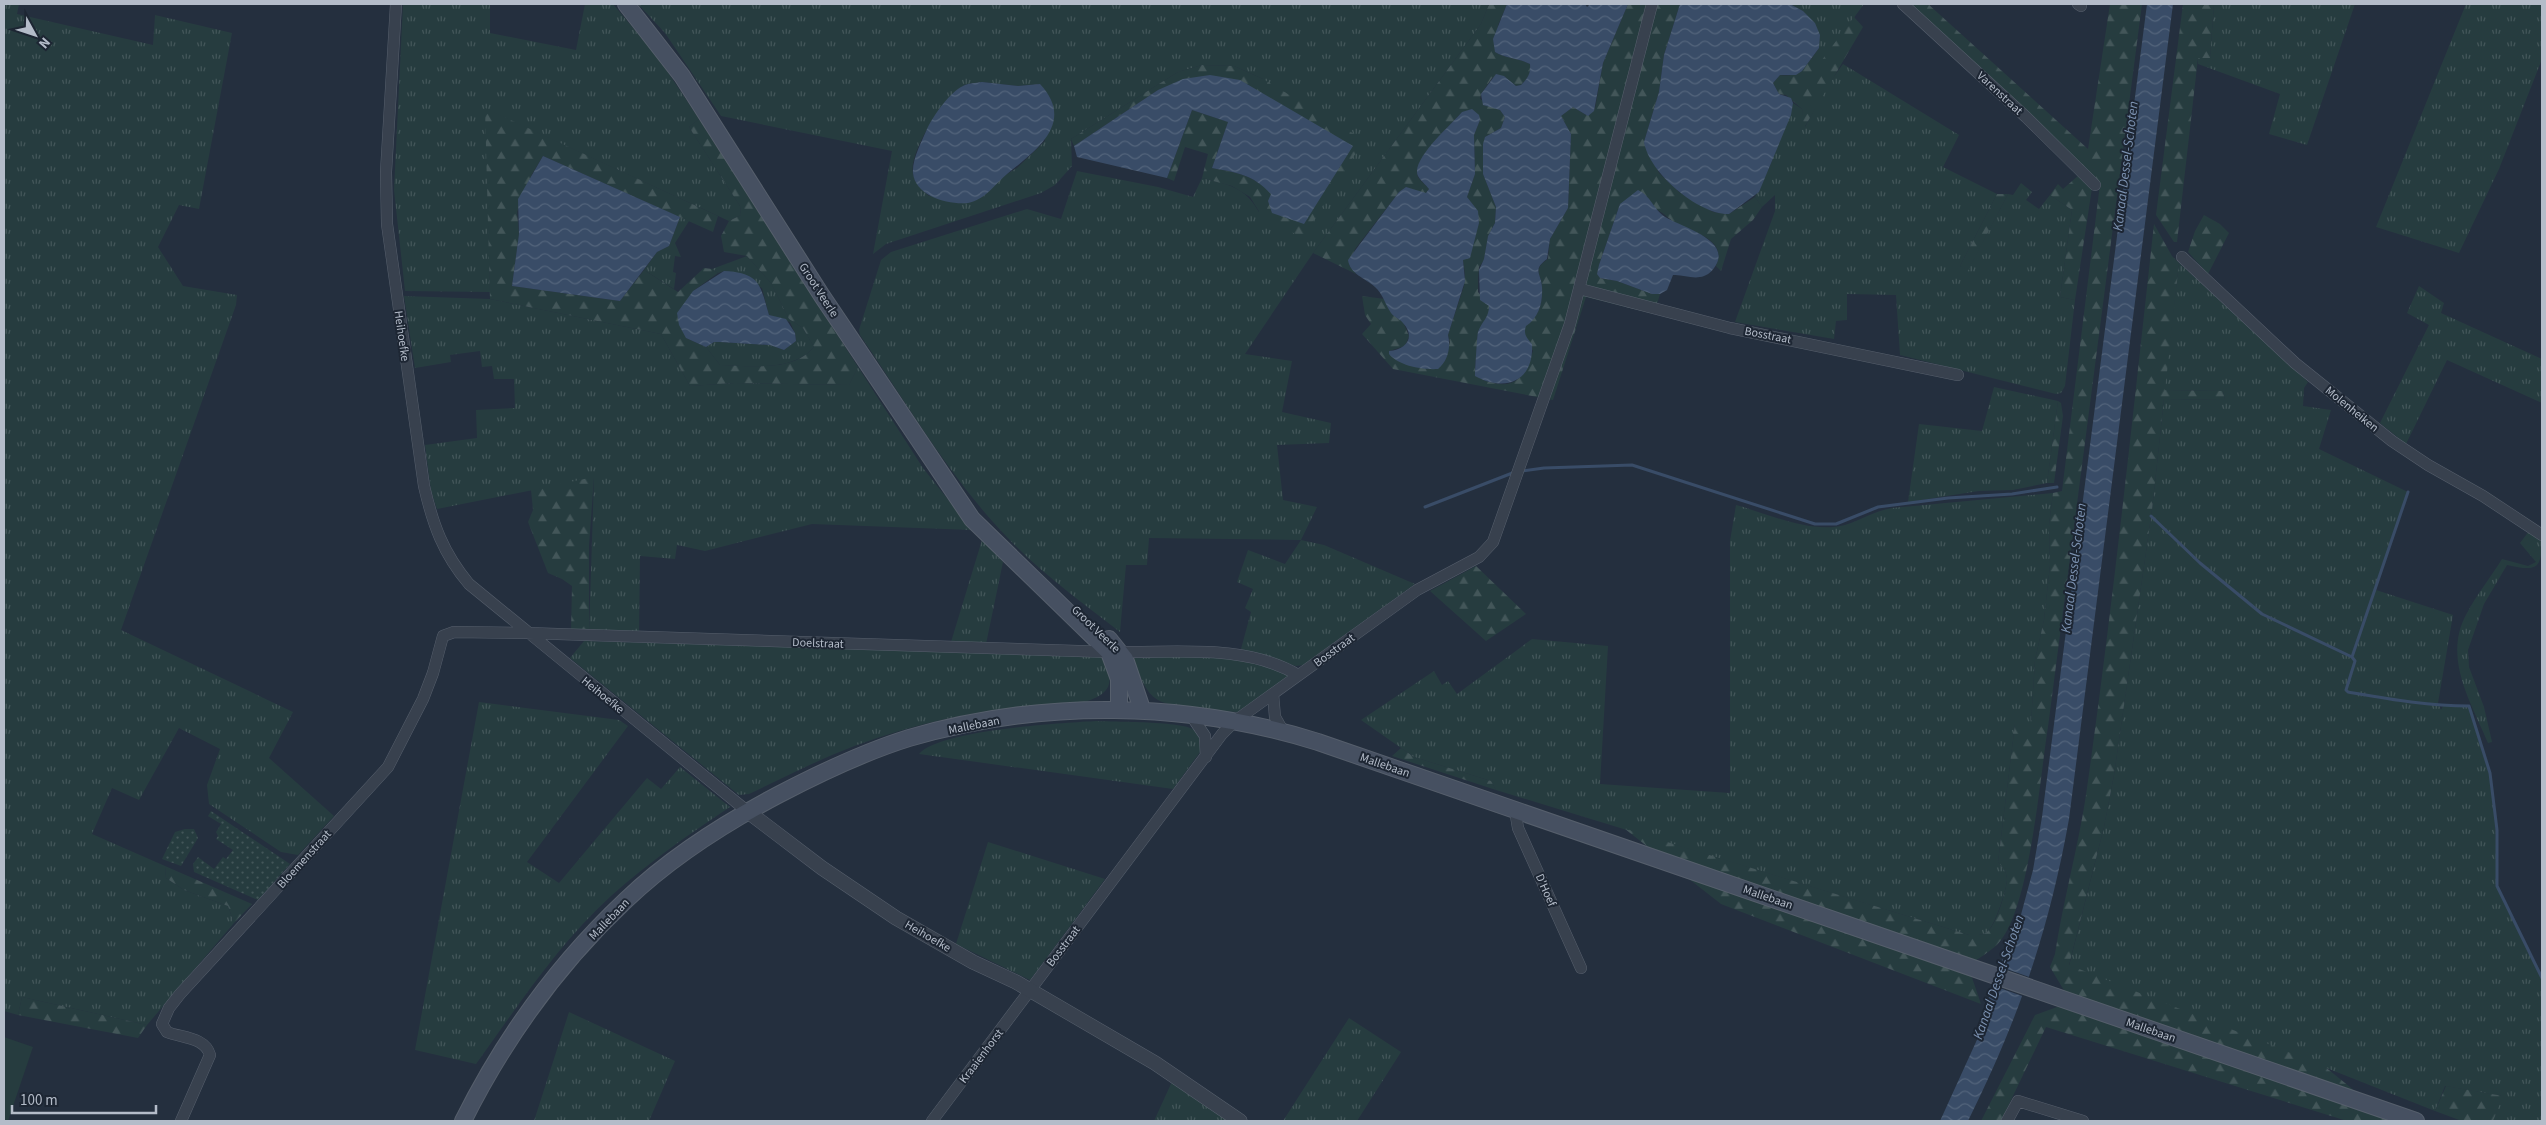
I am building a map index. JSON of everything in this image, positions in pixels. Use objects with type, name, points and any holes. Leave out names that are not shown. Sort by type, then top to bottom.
[{"type":"main road","name":"Groot Veerle","points":[[626,4],[687,84],[822,296],[972,519],[1022,569],[1115,652],[1134,680],[1142,709]]},
{"type":"main road","name":"Groot Veerle","points":[[1115,652],[1119,679],[1119,709]]},
{"type":"main road","name":"Mallebaan","points":[[463,1121],[493,1065],[526,1014],[550,982],[603,923],[654,876],[747,811],[825,770],[909,738],[976,723],[1034,715],[1119,709],[1142,709],[1190,714],[1283,731],[2416,1121]]},
{"type":"street","name":"Heihoefke","points":[[396,4],[386,172],[387,224],[424,486],[434,525],[454,566],[469,584],[527,633],[747,811],[822,868],[896,918],[940,944],[1029,990],[1155,1063],[1240,1121]]},
{"type":"street","name":"Bosstraat","points":[[1029,990],[1235,721],[1417,590],[1479,557],[1492,542],[1540,413],[1580,289],[1652,4]]},
{"type":"street","name":"Varenstraat","points":[[1903,4],[2026,117],[2095,184]]},
{"type":"street","name":"Molenheiken","points":[[2182,257],[2296,362],[2392,441],[2428,465],[2483,496],[2542,535]]},
{"type":"street","name":"Bosstraat","points":[[1580,289],[1730,328],[1958,375]]},
{"type":"street","name":"Bloemenstraat","points":[[180,1121],[210,1055],[208,1048],[199,1041],[173,1034],[164,1028],[162,1024],[169,1008],[388,767],[423,699],[433,673],[443,636],[454,632],[527,633]]},
{"type":"street","name":"Doelstraat","points":[[527,633],[1115,652],[1241,654],[1281,665],[1298,675]]},
{"type":"street","points":[[1273,694],[1274,717],[1283,731]]},
{"type":"street","points":[[1190,714],[1205,736],[1206,757]]},
{"type":"street","name":"D'Hoef","points":[[1515,810],[1518,828],[1581,968]]},
{"type":"street","name":"Kraaienhorst","points":[[932,1121],[1029,990]]},
{"type":"street","points":[[2007,1121],[2018,1100],[2083,1121]]},
{"type":"green space","points":[[4,4],[19,4],[17,14],[153,45],[155,15],[232,33],[199,209],[179,205],[158,247],[183,286],[237,295],[236,305],[121,630],[293,712],[269,758],[334,816],[298,855],[281,852],[209,804],[207,785],[220,749],[179,728],[139,800],[112,788],[92,834],[165,866],[166,878],[184,890],[228,906],[234,923],[147,1025],[22,997],[18,1015],[4,1011]]},
{"type":"green space","points":[[403,4],[490,4],[490,33],[576,50],[585,4],[613,4],[659,59],[699,119],[689,127],[740,206],[741,215],[729,221],[486,109],[490,292],[405,291],[394,190]]},
{"type":"green space","points":[[638,4],[1489,4],[1481,24],[1313,253],[1245,354],[1292,361],[1282,412],[1331,423],[1329,443],[1277,445],[1283,500],[1317,507],[1301,540],[1149,538],[1147,565],[1126,565],[1120,632],[1033,562],[1006,536],[966,490],[929,439],[860,335],[859,330],[881,260],[891,252],[1027,209],[1061,219],[1077,171],[1158,187],[1193,197],[1202,178],[1235,188],[1248,197],[1259,212],[1263,79],[1234,66],[1202,65],[1178,72],[1071,139],[1072,166],[1055,185],[1041,193],[886,244],[873,254],[892,151],[721,116],[665,33]],"holes":[[[982,82],[1018,86],[1040,84],[1045,141],[1017,168],[1007,174],[929,196],[915,180],[913,165],[916,153],[929,126],[946,101],[963,86],[970,84]]]},
{"type":"green space","points":[[1489,4],[1507,4],[1498,25],[1495,52],[1530,64],[1530,71],[1525,81],[1521,85],[1516,86],[1504,76],[1492,78],[1481,94],[1480,99],[1500,110],[1505,117],[1501,128],[1485,137],[1483,174],[1496,207],[1495,223],[1488,236],[1484,260],[1479,267],[1478,278],[1478,292],[1489,306],[1489,315],[1478,332],[1475,369],[1483,380],[1503,384],[1516,381],[1525,369],[1533,351],[1525,336],[1525,325],[1534,318],[1541,304],[1542,287],[1539,269],[1548,259],[1550,239],[1568,208],[1571,134],[1561,116],[1573,107],[1586,115],[1595,109],[1603,63],[1628,4],[1680,4],[1664,55],[1659,92],[1644,142],[1659,173],[1679,192],[1713,212],[1729,214],[1755,197],[1762,207],[1753,220],[1731,239],[1721,271],[1716,266],[1717,249],[1707,238],[1677,224],[1655,209],[1620,204],[1599,265],[1600,278],[1617,281],[1652,294],[1660,294],[1654,314],[1586,297],[1553,400],[1393,369],[1362,334],[1371,324],[1365,315],[1362,296],[1385,299],[1392,314],[1403,322],[1409,336],[1405,346],[1389,351],[1444,362],[1450,342],[1448,335],[1464,286],[1463,260],[1479,223],[1477,211],[1467,197],[1475,174],[1474,135],[1480,120],[1462,112],[1442,133],[1426,153],[1417,170],[1418,177],[1429,189],[1425,194],[1406,187],[1399,192],[1355,249],[1349,265],[1356,274],[1313,253],[1481,24]]},
{"type":"green space","points":[[1790,4],[1864,4],[1819,65],[1812,58],[1819,48],[1803,11]]},
{"type":"green space","points":[[1908,4],[1928,4],[2088,149],[2110,4],[2142,4],[2048,727],[2027,870],[2011,922],[2001,940],[1990,951],[1968,966],[1981,1004],[1721,904],[1625,829],[1969,935],[1986,933],[1994,922],[2000,906],[2007,876],[1998,862],[2015,724],[2031,723],[2035,660],[2044,620],[2050,565],[2049,525],[2053,493],[2062,491],[2100,184]]},
{"type":"green space","points":[[2183,4],[2214,4],[2210,58],[2198,58],[2177,242],[2174,242],[2156,215]]},
{"type":"green space","points":[[2214,4],[2355,4],[2307,145],[2269,134],[2280,94],[2198,64],[2198,58],[2210,58]]},
{"type":"green space","points":[[2466,4],[2542,4],[2542,59],[2499,169],[2459,253],[2376,227]]},
{"type":"green space","points":[[1854,17],[1863,27],[1804,128],[1802,109],[1786,95],[1779,94],[1773,83],[1780,75],[1795,74],[1812,58],[1819,64]]},
{"type":"green space","points":[[1843,64],[1959,135],[1943,167],[1997,194],[1960,266],[1968,270],[2008,194],[2013,195],[2021,183],[2032,192],[2026,200],[2039,209],[2050,195],[2072,210],[2060,297],[2075,300],[2065,386],[2061,393],[2056,394],[1900,355],[1896,295],[1847,294],[1847,320],[1836,321],[1834,339],[1735,322],[1775,211],[1775,195],[1762,207],[1755,197],[1770,166],[1793,103],[1802,109],[1805,127],[1827,86]]},
{"type":"green space","points":[[1202,65],[1234,66],[1263,79],[1364,140],[1303,237],[1265,221],[1250,197],[1232,186],[1202,178],[1208,154],[1185,147],[1174,181],[1167,178],[1192,110],[1228,122],[1212,168],[1251,178],[1271,194],[1272,213],[1304,224],[1353,146],[1158,90],[1074,146],[1071,139],[1178,72]]},
{"type":"green space","points":[[485,108],[718,216],[713,232],[543,156],[532,174],[517,212],[519,234],[512,286],[620,301],[644,270],[678,292],[704,268],[712,269],[718,273],[693,291],[686,338],[706,347],[720,365],[770,366],[783,364],[795,361],[814,347],[803,328],[789,319],[771,283],[747,256],[724,252],[721,236],[729,221],[741,215],[740,206],[689,127],[699,119],[858,367],[849,385],[735,383],[690,386],[661,334],[490,299]]},
{"type":"green space","points":[[2079,175],[2092,188],[2075,300],[2060,297],[2072,210],[2050,195],[2058,184],[2063,189]]},
{"type":"green space","points":[[1997,194],[2008,194],[1968,271],[1960,266]]},
{"type":"green space","points":[[2204,215],[2220,224],[2229,233],[2208,274],[2188,252],[2195,231]]},
{"type":"green space","points":[[680,217],[689,221],[675,243],[681,257],[675,256],[673,272],[676,273],[674,289],[644,270],[657,252],[669,246]]},
{"type":"green space","points":[[2154,224],[2172,256],[2179,263],[2165,390],[2223,391],[2225,400],[2164,399],[2152,510],[2114,775],[2104,827],[2069,965],[2324,1066],[2392,1121],[2347,1121],[2046,1027],[2001,1121],[1981,1121],[2035,1015],[2071,1002],[2050,967],[2055,954],[2079,835],[2096,724]]},
{"type":"green space","points":[[747,256],[771,283],[789,319],[803,328],[814,347],[795,361],[770,366],[720,365],[706,347],[714,342],[720,342],[770,345],[784,350],[796,341],[790,322],[769,315],[762,288],[724,271],[718,273],[712,269]]},
{"type":"green space","points":[[2179,263],[2308,382],[2304,388],[2303,406],[2331,410],[2319,449],[2408,492],[2376,590],[2453,615],[2438,703],[2441,710],[2443,706],[2469,706],[2472,710],[2490,773],[2495,808],[2497,886],[2542,978],[2542,1121],[2493,1121],[2502,1096],[2445,1086],[2435,1111],[2069,966],[2104,827],[2114,775],[2152,510],[2164,399],[2225,400],[2223,391],[2164,390]]},
{"type":"green space","points":[[2419,286],[2444,303],[2441,313],[2542,359],[2542,403],[2447,360],[2406,444],[2380,423],[2429,325],[2407,313]]},
{"type":"green space","points":[[404,296],[490,299],[661,334],[690,386],[735,383],[849,385],[858,367],[923,468],[972,530],[812,524],[705,551],[677,545],[675,559],[640,556],[639,635],[589,633],[594,478],[437,509],[431,491],[425,445],[477,438],[476,410],[515,408],[514,379],[494,379],[492,366],[482,367],[480,351],[450,355],[451,362],[415,368]]},
{"type":"green space","points":[[1994,387],[2058,401],[2047,483],[2013,490],[1979,491],[1908,502],[1919,424],[1982,431]]},
{"type":"green space","points":[[2058,401],[2061,403],[2063,416],[2054,483],[2047,483]]},
{"type":"green space","points":[[594,477],[589,546],[589,633],[571,632],[572,586],[548,573],[528,522],[533,510],[531,490]]},
{"type":"green space","points":[[2053,493],[2049,525],[2050,565],[2044,620],[2035,660],[2031,724],[2015,724],[1998,862],[2004,870],[2007,879],[2005,891],[1994,922],[1984,934],[1969,935],[1496,790],[1491,781],[1414,757],[1361,720],[1434,671],[1442,685],[1448,681],[1457,694],[1532,639],[1608,646],[1600,784],[1730,793],[1730,541],[1736,505],[1790,522],[1818,527],[1832,527],[1845,525],[1879,511],[1892,508]]},
{"type":"green space","points":[[2529,531],[2542,540],[2542,550],[2538,563],[2530,568],[2507,565],[2484,604],[2468,650],[2469,667],[2484,707],[2492,742],[2488,743],[2467,695],[2458,663],[2457,646],[2460,630],[2471,606],[2502,559],[2528,566],[2536,562],[2520,543]]},
{"type":"green space","points":[[982,540],[1003,562],[986,644],[951,642]]},
{"type":"green space","points":[[1301,540],[1324,545],[1415,584],[1303,665],[1296,666],[1241,649],[1251,612],[1245,608],[1253,589],[1237,582],[1248,550],[1285,564]]},
{"type":"green space","points":[[1476,566],[1526,614],[1486,641],[1430,591]]},
{"type":"green space","points":[[584,641],[1098,656],[1104,658],[1110,681],[1106,691],[1094,699],[1085,702],[988,711],[925,724],[893,733],[832,755],[749,794],[739,795],[570,658]]},
{"type":"green space","points":[[1133,657],[1237,660],[1273,668],[1289,676],[1238,712],[1184,707],[1164,703],[1149,692],[1142,681]]},
{"type":"green space","points":[[479,702],[619,720],[628,726],[527,862],[559,883],[647,778],[661,789],[680,767],[730,807],[654,860],[611,896],[573,934],[539,976],[476,1064],[415,1050]]},
{"type":"green space","points":[[1096,721],[1163,723],[1188,727],[1194,730],[1203,744],[1200,752],[1173,789],[919,754],[931,746],[950,739],[975,734],[1002,729]]},
{"type":"green space","points":[[1401,748],[1414,757],[1491,781],[1496,790],[1392,756]]},
{"type":"green space","points":[[211,811],[290,864],[258,900],[194,872],[193,864],[198,857],[214,869],[223,857],[226,859],[233,850],[216,839],[218,836],[216,832],[221,824],[208,816]]},
{"type":"green space","points":[[194,829],[198,838],[181,866],[162,859],[175,832]]},
{"type":"green space","points":[[988,842],[1105,879],[1030,980],[956,944]]},
{"type":"green space","points":[[165,866],[252,904],[234,923],[228,906],[184,890],[166,878]]},
{"type":"green space","points":[[22,997],[147,1025],[138,1038],[18,1015]]},
{"type":"green space","points":[[569,1012],[675,1061],[649,1121],[534,1121]]},
{"type":"green space","points":[[1349,1018],[1401,1052],[1357,1121],[1283,1121]]},
{"type":"green space","points":[[4,1037],[33,1047],[8,1121],[4,1121]]},
{"type":"green space","points":[[1175,1075],[1240,1121],[1154,1121]]},
{"type":"green space","points":[[2446,1086],[2503,1096],[2493,1121],[2462,1121],[2435,1111]]},
{"type":"water","points":[[1507,4],[1585,4],[1587,7],[1590,4],[1628,4],[1603,63],[1594,111],[1588,116],[1573,107],[1561,116],[1571,134],[1568,208],[1550,239],[1547,259],[1542,263],[1538,272],[1542,287],[1541,304],[1534,319],[1525,329],[1526,336],[1532,344],[1528,367],[1523,375],[1516,380],[1507,383],[1497,383],[1475,376],[1475,373],[1478,332],[1489,310],[1489,306],[1480,300],[1479,270],[1484,259],[1488,236],[1495,223],[1496,207],[1483,174],[1483,144],[1485,137],[1501,128],[1505,117],[1500,110],[1483,105],[1481,94],[1496,74],[1504,76],[1516,86],[1521,85],[1525,81],[1530,71],[1530,64],[1495,52],[1493,39]]},
{"type":"water","points":[[1680,4],[1790,4],[1803,11],[1815,23],[1820,35],[1819,48],[1802,71],[1796,75],[1780,75],[1773,83],[1779,94],[1791,98],[1793,103],[1791,115],[1759,192],[1729,214],[1704,208],[1677,190],[1655,166],[1644,142],[1659,92],[1664,55]]},
{"type":"water","name":"Kanaal Dessel-Schoten","points":[[2147,4],[2173,4],[2069,819],[2052,899],[2041,937],[2017,1011],[2002,1047],[1968,1121],[1940,1121],[1986,1020],[1984,1011],[2009,941],[2015,937],[2033,870],[2042,817]]},
{"type":"water","points":[[1210,75],[1240,80],[1353,146],[1304,224],[1272,213],[1268,201],[1271,194],[1251,178],[1212,168],[1228,122],[1192,110],[1167,178],[1077,157],[1074,146],[1158,90],[1183,79]]},
{"type":"water","points":[[982,82],[1018,86],[1040,84],[1050,98],[1054,111],[1053,123],[1048,135],[1040,145],[980,199],[968,203],[960,203],[934,197],[920,188],[915,181],[913,168],[920,145],[933,118],[953,93],[965,85]]},
{"type":"water","points":[[1472,109],[1479,115],[1480,120],[1474,135],[1475,174],[1467,197],[1478,211],[1479,223],[1470,258],[1463,260],[1465,281],[1448,335],[1449,349],[1446,358],[1438,369],[1425,369],[1399,362],[1389,354],[1389,351],[1400,348],[1407,342],[1409,333],[1407,328],[1391,313],[1378,290],[1352,269],[1348,260],[1399,192],[1406,187],[1426,193],[1429,189],[1418,176],[1417,169],[1420,161],[1433,142],[1462,112]]},
{"type":"water","points":[[543,156],[680,217],[669,246],[657,252],[620,301],[512,286],[519,234],[518,199]]},
{"type":"water","points":[[1638,190],[1665,217],[1701,234],[1716,247],[1719,255],[1717,263],[1710,273],[1696,277],[1673,275],[1667,290],[1660,294],[1652,294],[1617,281],[1600,278],[1597,274],[1599,265],[1620,204]]},
{"type":"water","points":[[724,271],[745,274],[757,282],[769,315],[786,319],[795,333],[796,341],[784,350],[770,345],[720,342],[714,342],[706,347],[686,338],[679,325],[677,313],[693,291]]},
{"type":"pier","points":[[1998,966],[2032,978],[2025,997],[1991,985]]},
{"type":"waterway","points":[[1522,471],[1544,468],[1632,465],[1815,524],[1836,524],[1878,507],[1948,498],[2012,494],[2057,487]]},
{"type":"waterway","points":[[1425,507],[1515,472]]},
{"type":"waterway","points":[[2352,657],[2408,492]]},
{"type":"waterway","points":[[2151,516],[2200,563],[2262,614],[2352,657],[2355,661],[2346,690],[2348,692],[2393,700],[2469,706],[2490,773],[2497,830],[2497,886],[2542,978]]}]
